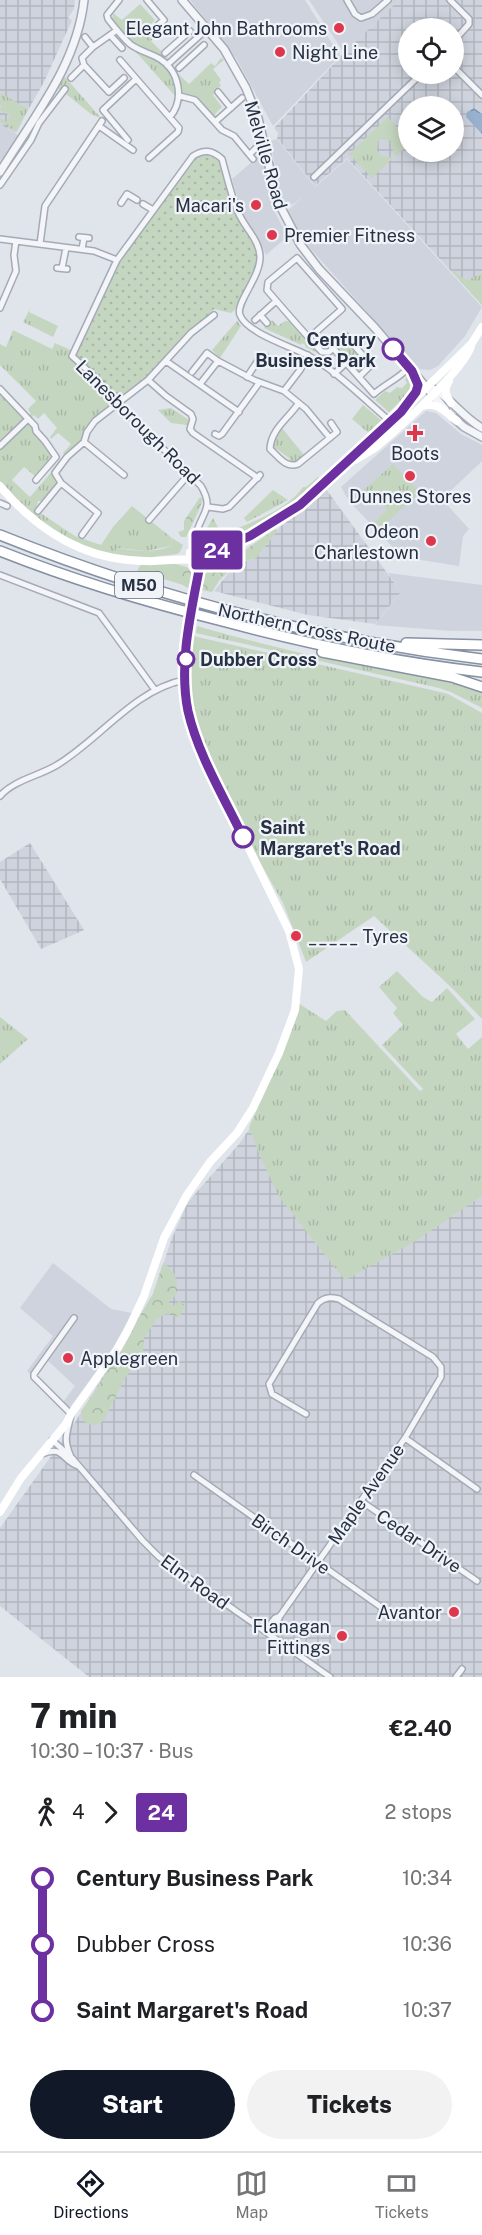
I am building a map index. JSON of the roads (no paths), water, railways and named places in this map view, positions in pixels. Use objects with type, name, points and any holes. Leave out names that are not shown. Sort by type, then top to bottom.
[{"type":"highway","name":"Northern Cross Route","points":[[0,535],[139,585],[282,626],[384,646],[482,659]]},
{"type":"highway","name":"Northern Cross Route","points":[[0,551],[132,598],[301,642],[416,663],[482,672]]},
{"type":"highway","points":[[282,626],[415,644],[482,645]]},
{"type":"highway","points":[[301,642],[318,651],[482,685]]},
{"type":"highway","points":[[416,663],[482,685]]},
{"type":"main road","points":[[451,403],[446,395],[446,386],[464,361],[482,327]]},
{"type":"main road","points":[[1,490],[43,528],[75,547],[105,557],[147,562],[177,559],[216,550],[270,524],[306,500],[472,343]]},
{"type":"main road","points":[[336,473],[372,450],[434,393],[464,361]]},
{"type":"main road","points":[[401,412],[417,390],[417,381],[408,371]]},
{"type":"main road","points":[[417,409],[432,404],[457,421]]},
{"type":"main road","points":[[0,1512],[21,1478],[52,1440],[56,1431],[71,1414],[118,1348],[144,1296],[164,1238],[187,1195],[210,1162],[237,1133],[253,1108],[287,1034],[297,1000],[299,969],[289,932],[202,752],[188,709],[184,680],[197,583],[196,555]]},
{"type":"street","points":[[0,172],[66,64],[79,28],[84,0]]},
{"type":"street","points":[[118,0],[107,15],[108,19],[130,44],[167,65],[176,81],[180,96],[170,117]]},
{"type":"street","points":[[147,0],[164,20],[158,26]]},
{"type":"street","name":"Melville Road","points":[[182,0],[232,62],[246,88],[258,118],[277,200],[291,230],[319,269],[408,371],[427,386]]},
{"type":"street","points":[[346,0],[355,14],[361,18],[372,14],[388,0]]},
{"type":"street","points":[[450,0],[469,20],[469,24],[464,30]]},
{"type":"street","points":[[167,65],[207,29]]},
{"type":"street","points":[[117,30],[82,58],[84,65],[109,92],[124,78]]},
{"type":"street","points":[[165,53],[190,31]]},
{"type":"street","points":[[111,36],[122,48]]},
{"type":"street","points":[[85,37],[93,47]]},
{"type":"street","points":[[178,68],[204,45]]},
{"type":"street","points":[[173,46],[180,53]]},
{"type":"street","points":[[186,49],[192,56]]},
{"type":"street","points":[[120,60],[179,130],[158,154],[149,158]]},
{"type":"street","points":[[71,78],[84,65]]},
{"type":"street","points":[[464,77],[482,95]]},
{"type":"street","points":[[128,140],[118,125],[103,111],[136,79]]},
{"type":"street","points":[[314,177],[411,84]]},
{"type":"street","points":[[0,185],[61,91]]},
{"type":"street","points":[[218,93],[231,108]]},
{"type":"street","points":[[180,96],[195,100],[222,130],[234,136],[252,156],[257,147]]},
{"type":"street","points":[[215,122],[242,98]]},
{"type":"street","points":[[40,244],[45,206],[100,124],[133,150]]},
{"type":"street","name":"Lanesborough Road","points":[[196,555],[195,539],[208,507],[207,496],[201,486],[72,356],[117,260],[193,156],[200,152],[207,150],[222,159],[238,214],[260,250],[261,259],[257,276],[239,308],[240,316],[247,325],[308,356]]},
{"type":"street","points":[[121,203],[127,194],[137,200]]},
{"type":"street","points":[[143,204],[153,210]]},
{"type":"street","points":[[82,249],[84,238]]},
{"type":"street","points":[[0,239],[82,249],[104,254],[117,260]]},
{"type":"street","points":[[0,308],[16,268],[14,255],[16,242]]},
{"type":"street","points":[[62,268],[66,248]]},
{"type":"street","points":[[309,338],[342,309],[297,258],[266,285],[267,290],[276,301],[309,338],[322,352],[327,353],[346,336],[371,365],[359,377]]},
{"type":"street","points":[[255,320],[276,301]]},
{"type":"street","points":[[81,536],[98,513],[61,483],[55,473],[67,457],[84,442],[87,432],[95,421],[148,380],[192,333],[214,315]]},
{"type":"street","points":[[260,315],[267,322]]},
{"type":"street","points":[[333,348],[374,394],[401,379],[408,371]]},
{"type":"street","points":[[192,372],[207,353],[247,377],[284,391],[306,409],[330,438]]},
{"type":"street","points":[[247,377],[261,356],[265,356],[276,365]]},
{"type":"street","points":[[284,391],[308,356],[334,374],[391,422]]},
{"type":"street","points":[[200,384],[218,361]]},
{"type":"street","points":[[166,362],[239,412]]},
{"type":"street","points":[[334,374],[346,363]]},
{"type":"street","points":[[148,380],[191,414],[193,419],[190,429],[193,433],[259,477],[229,507],[223,509],[208,507]]},
{"type":"street","points":[[215,434],[219,436],[222,434],[259,382]]},
{"type":"street","points":[[427,386],[457,421],[482,437]]},
{"type":"street","points":[[0,389],[35,426],[36,431],[56,457],[36,480]]},
{"type":"street","points":[[434,393],[451,403],[482,428]]},
{"type":"street","points":[[298,404],[276,430],[270,443],[270,449],[288,465],[298,464],[330,438],[337,430],[331,423]]},
{"type":"street","points":[[0,446],[28,419]]},
{"type":"street","points":[[84,442],[124,475]]},
{"type":"street","points":[[149,520],[189,474]]},
{"type":"street","points":[[39,506],[61,483]]},
{"type":"street","points":[[0,503],[7,506]]},
{"type":"street","points":[[0,575],[96,612],[155,690]]},
{"type":"street","points":[[0,796],[12,786],[35,777],[66,759],[155,690],[184,680]]},
{"type":"street","name":"Maple Avenue","points":[[271,1635],[280,1616],[405,1438],[441,1377],[441,1366],[438,1361],[339,1299],[331,1297],[324,1299],[318,1303],[270,1384],[272,1394],[306,1414]]},
{"type":"street","points":[[66,1445],[65,1433],[71,1414],[34,1377],[34,1374],[74,1318]]},
{"type":"street","points":[[405,1438],[477,1489]]},
{"type":"street","points":[[52,1440],[58,1440],[66,1445]]},
{"type":"street","name":"Elm Road","points":[[52,1440],[72,1458],[159,1557],[330,1677]]},
{"type":"street","name":"Elm Road","points":[[66,1445],[72,1458]]},
{"type":"street","name":"Elm Road","points":[[41,1454],[51,1450],[56,1451],[63,1454],[72,1464],[79,1466]]},
{"type":"street","name":"Birch Drive","points":[[194,1475],[388,1612]]},
{"type":"street","name":"Cedar Drive","points":[[361,1501],[477,1581]]},
{"type":"street","name":"Maple Avenue","points":[[265,1631],[275,1618],[280,1616]]},
{"type":"street","points":[[456,1677],[462,1669]]},
{"type":"water","points":[[474,108],[482,114],[482,134],[466,117],[467,112]]},
{"type":"place","name":"Elegant John Bathrooms","points":[[339,28]]},
{"type":"place","name":"Night Line","points":[[280,52]]},
{"type":"place","name":"Macari's","points":[[256,205]]},
{"type":"place","name":"Premier Fitness","points":[[272,235]]},
{"type":"place","name":"Century Business Park","points":[[393,349]]},
{"type":"place","name":"Boots","points":[[415,433]]},
{"type":"place","name":"Dunnes Stores","points":[[410,476]]},
{"type":"place","name":"Odeon Charlestown","points":[[431,541]]},
{"type":"place","name":"Dubber Cross","points":[[186,659]]},
{"type":"place","name":"Saint Margaret's Road","points":[[243,837]]},
{"type":"place","name":"_____ Tyres","points":[[296,936]]},
{"type":"place","name":"Applegreen","points":[[68,1358]]},
{"type":"place","name":"Avantor","points":[[454,1612]]},
{"type":"place","name":"Flanagan Fittings","points":[[342,1636]]}]
